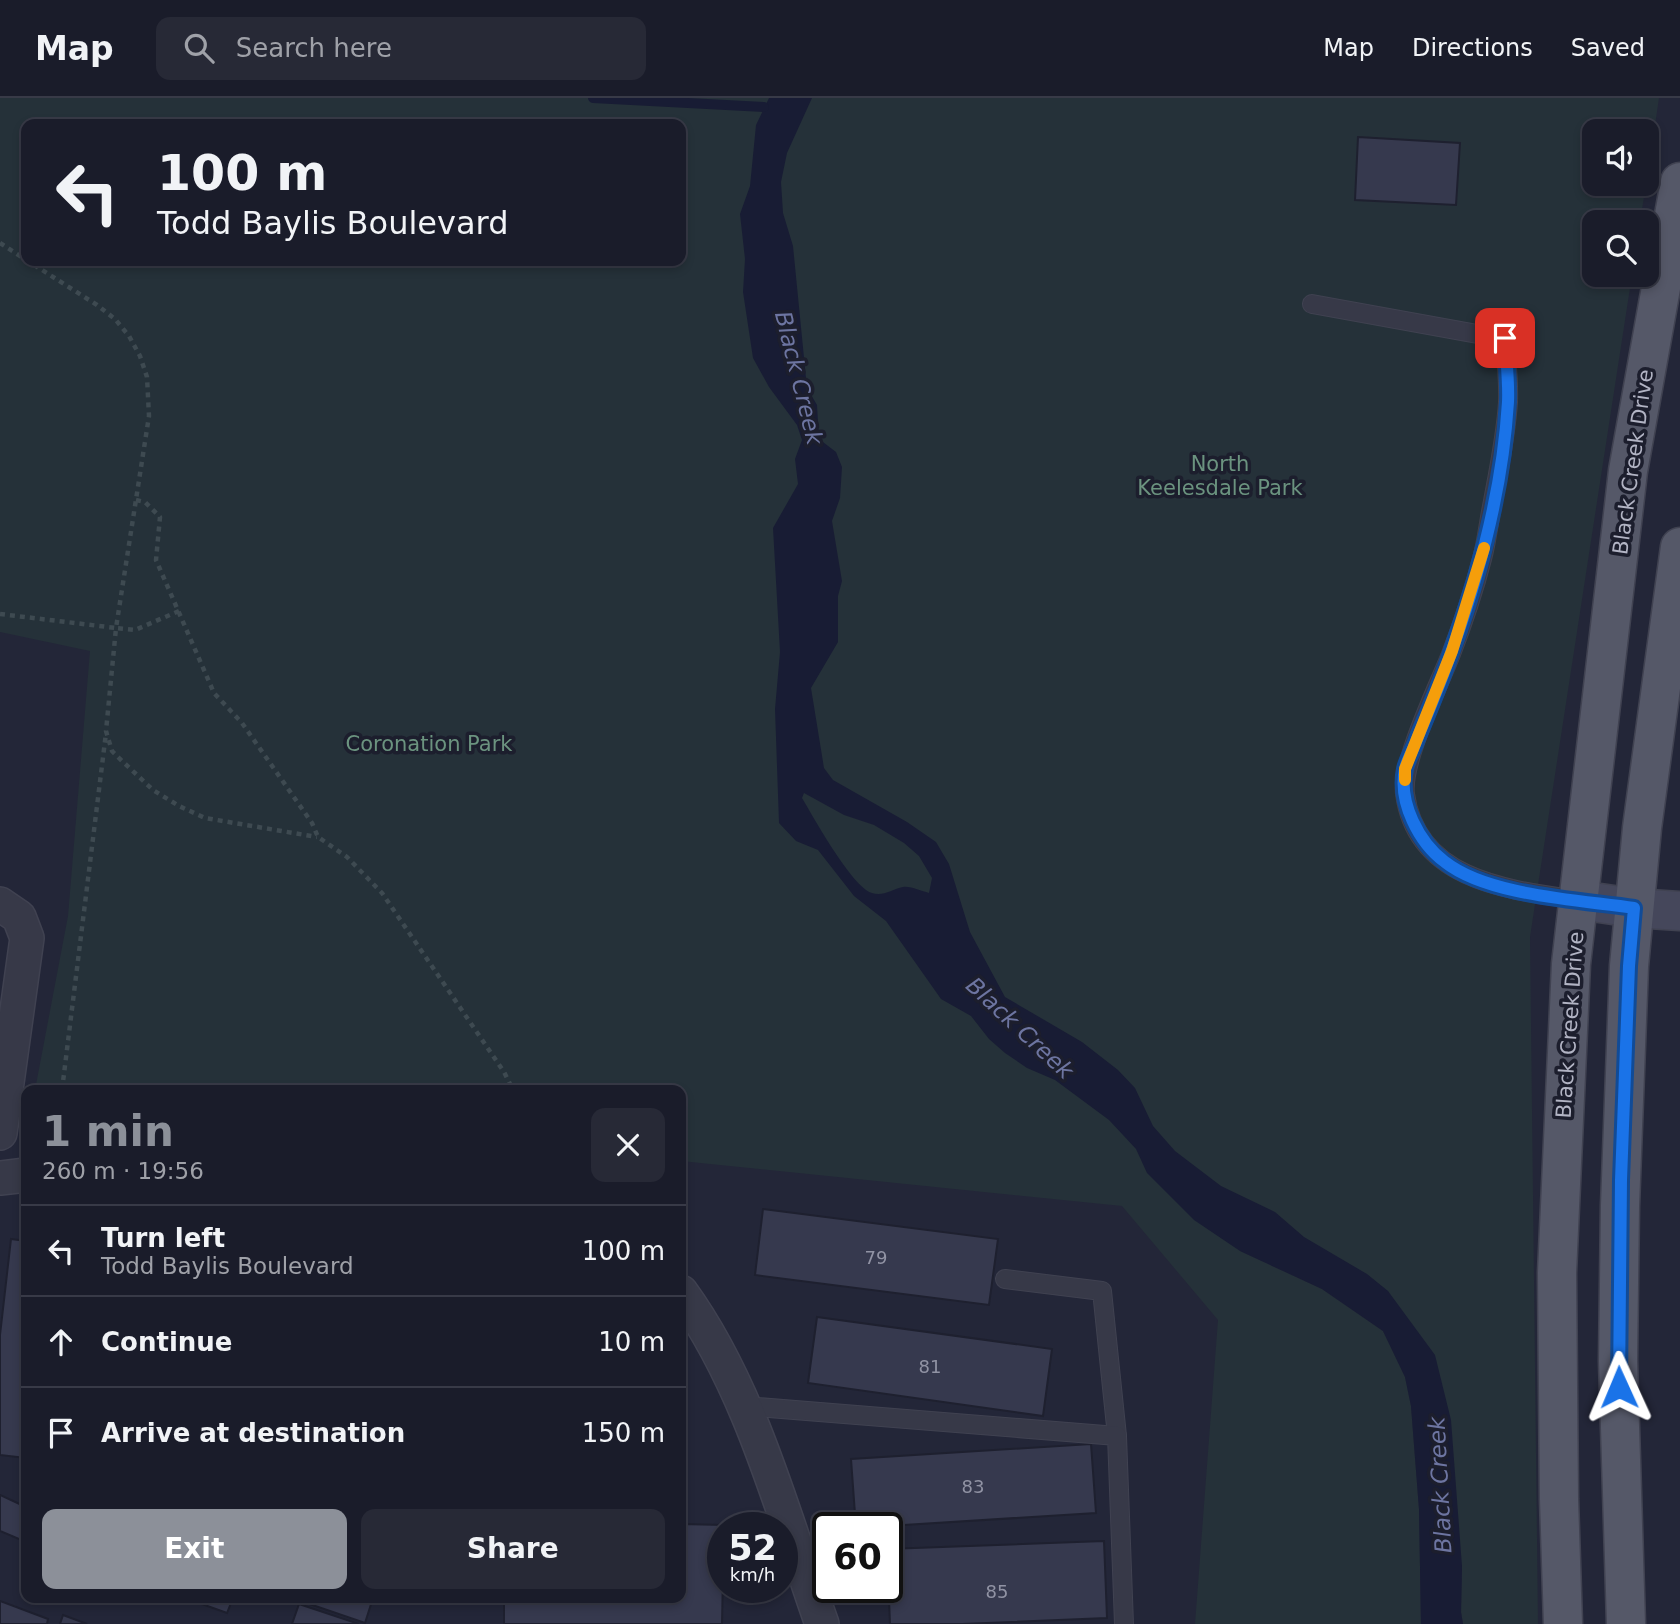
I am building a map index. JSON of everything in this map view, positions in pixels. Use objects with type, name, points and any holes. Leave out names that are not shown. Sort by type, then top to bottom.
[{"type":"main road","name":"Black Creek Drive","points":[[1563,1624],[1557,1273],[1571,964],[1628,471],[1680,182]]},
{"type":"main road","points":[[1626,1624],[1618,1361],[1627,1006],[1642,828],[1680,547]]},
{"type":"street","points":[[1579,900],[1680,911]]},
{"type":"street","points":[[0,904],[19,917],[27,938],[0,1133]]},
{"type":"street","points":[[0,1178],[21,1176]]},
{"type":"street","points":[[686,1299],[745,1406],[821,1624]]},
{"type":"lane","points":[[1312,304],[1505,338],[1508,400],[1501,457],[1482,558],[1452,651],[1405,769],[1405,794],[1414,822],[1426,845],[1446,863],[1468,876],[1494,885],[1579,900]]},
{"type":"lane","points":[[1005,1279],[1102,1291],[1117,1436],[1124,1624]]},
{"type":"lane","points":[[745,1406],[1117,1436]]},
{"type":"path","points":[[0,243],[21,256]]},
{"type":"path","points":[[37,266],[97,304],[115,319],[129,336],[140,356],[148,386],[149,416],[116,628],[106,732],[63,1085]]},
{"type":"path","points":[[136,500],[145,502],[160,517],[156,560],[214,693],[242,723],[312,823],[318,837]]},
{"type":"path","points":[[0,614],[135,630],[178,611]]},
{"type":"path","points":[[106,732],[113,751],[120,759],[153,789],[179,806],[219,822],[318,837],[347,857],[382,893],[510,1085]]},
{"type":"green space","points":[[0,98],[1659,98],[1656,119],[1582,119],[1582,196],[1644,196],[1642,210],[1582,210],[1582,287],[1630,287],[1530,937],[1538,1624],[1463,1624],[1462,1566],[1388,1291],[1240,1251],[1322,1289],[1383,1331],[1405,1377],[1411,1406],[1419,1509],[1421,1624],[1195,1624],[1218,1320],[1122,1206],[686,1162],[686,1085],[36,1085],[68,916],[90,651],[0,632]]},
{"type":"water","name":"Black Creek","points":[[769,98],[812,98],[787,153],[781,182],[783,213],[793,246],[807,388],[817,405],[819,439],[836,452],[842,467],[840,498],[832,521],[842,581],[838,596],[838,642],[811,688],[824,768],[833,780],[907,822],[936,842],[949,864],[970,932],[1005,997],[1082,1042],[1118,1070],[1135,1088],[1153,1126],[1175,1151],[1221,1186],[1275,1212],[1304,1237],[1367,1274],[1388,1291],[1435,1355],[1451,1420],[1462,1566],[1463,1624],[1421,1624],[1419,1509],[1411,1406],[1405,1377],[1383,1331],[1322,1289],[1240,1251],[1194,1220],[1147,1173],[1136,1149],[1109,1120],[1055,1080],[1027,1068],[1005,1053],[989,1039],[971,1016],[941,999],[886,921],[854,896],[818,850],[796,841],[779,823],[775,709],[780,652],[773,528],[798,484],[795,459],[802,440],[797,425],[769,387],[753,358],[743,292],[745,259],[740,214],[750,186],[756,125]],"holes":[[[804,793],[844,815],[874,825],[904,843],[919,856],[932,878],[929,893],[906,887],[876,894],[864,888],[844,866],[824,835],[802,798]]]},
{"type":"building","points":[[1358,137],[1460,143],[1456,205],[1355,200]]},
{"type":"building","points":[[763,1209],[998,1239],[989,1305],[755,1275]]},
{"type":"building","points":[[11,1239],[21,1240],[21,1457],[0,1455],[0,1335]]},
{"type":"building","points":[[817,1317],[1052,1349],[1043,1416],[808,1383]]},
{"type":"building","points":[[1091,1444],[1096,1513],[903,1525],[903,1512],[855,1512],[851,1459]]},
{"type":"building","points":[[0,1495],[21,1505],[21,1540],[0,1531]]},
{"type":"building","points":[[686,1524],[707,1525],[707,1603],[722,1603],[722,1624],[504,1624],[504,1603],[686,1603]]},
{"type":"building","points":[[1104,1541],[1107,1618],[890,1624],[889,1603],[903,1603],[903,1548]]},
{"type":"building","points":[[0,1601],[48,1619],[47,1624],[0,1624]]},
{"type":"building","points":[[199,1603],[231,1603],[227,1613]]},
{"type":"building","points":[[307,1603],[371,1603],[365,1623]]},
{"type":"building","points":[[299,1604],[359,1624],[292,1624]]},
{"type":"building","points":[[63,1615],[87,1624],[60,1624]]},
{"type":"waterway","points":[[593,98],[764,107]]},
{"type":"slow traffic","points":[[1405,780],[1405,769],[1452,651],[1484,548]]},
{"type":"route","points":[[1505,338],[1508,400],[1501,457],[1482,558],[1452,651],[1405,769],[1405,794],[1414,822],[1426,845],[1446,863],[1468,876],[1494,885],[1634,908],[1629,966],[1621,1180],[1619,1387]]},
{"type":"park label","name":"North Keelesdale Park","points":[[1220,476]]},
{"type":"park label","name":"Coronation Park","points":[[429,744]]}]
